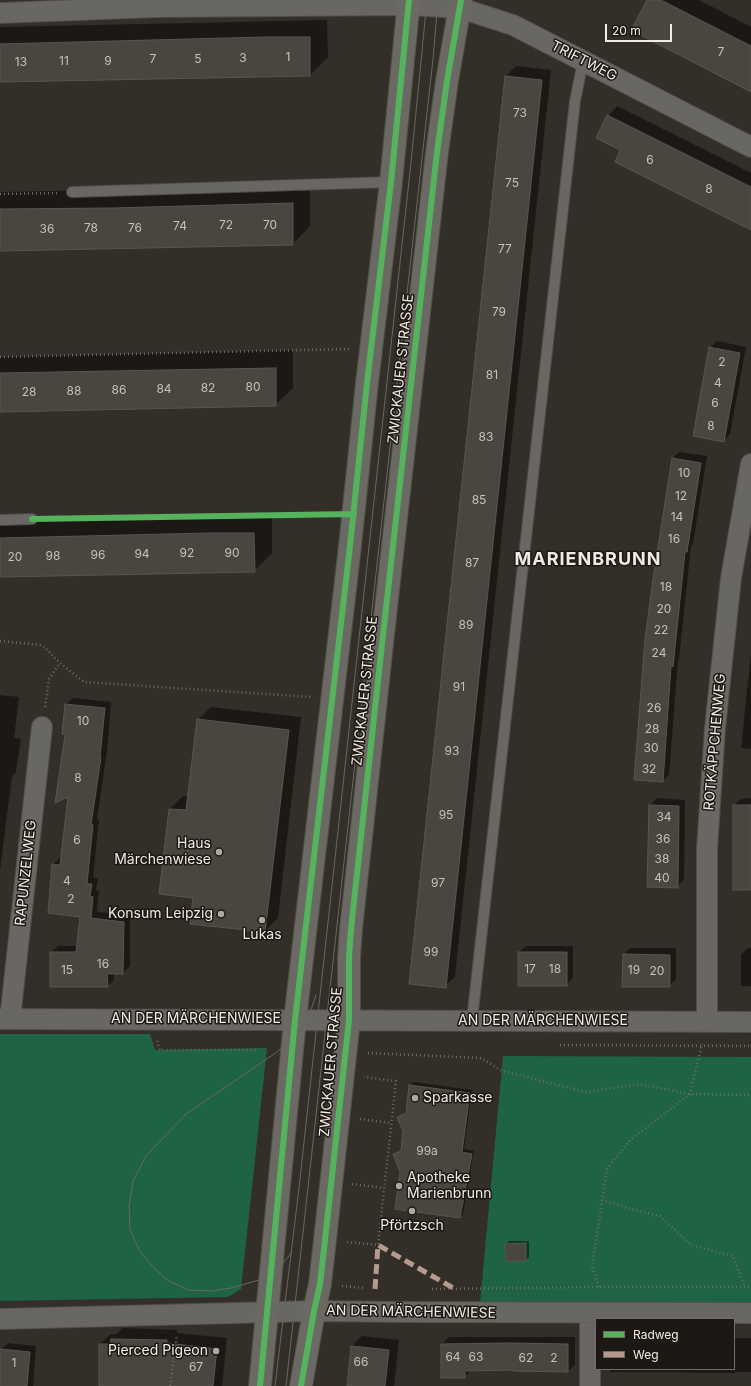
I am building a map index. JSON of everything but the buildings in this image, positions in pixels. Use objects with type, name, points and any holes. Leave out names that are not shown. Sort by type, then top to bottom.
[{"type":"main road","points":[[260,1386],[296,1020],[391,182],[409,3]]},
{"type":"main road","name":"ZWICKAUER STRASSE","points":[[301,1386],[320,1284],[344,1074],[349,1020],[349,957],[351,929],[382,644],[437,152],[447,81],[461,4]]},
{"type":"street","name":"TRIFTWEG","points":[[0,13],[76,5],[156,7],[243,3],[461,4],[513,25],[751,147]]},
{"type":"street","name":"ROTKÄPPCHENWEG","points":[[707,1022],[707,849],[715,728],[731,578],[751,464]]},
{"type":"street","name":"RAPUNZELWEG","points":[[5,1019],[42,727]]},
{"type":"street","name":"AN DER MÄRCHENWIESE","points":[[5,1019],[751,1022]]},
{"type":"street","name":"AN DER MÄRCHENWIESE","points":[[0,1319],[314,1311],[751,1313]]},
{"type":"street","points":[[596,1313],[596,1318]]},
{"type":"street","points":[[590,1386],[595,1325]]},
{"type":"lane","points":[[472,1020],[574,101],[584,61]]},
{"type":"lane","points":[[72,192],[391,182]]},
{"type":"lane","points":[[0,520],[32,519]]},
{"type":"path","points":[[0,194],[72,192]]},
{"type":"path","points":[[0,358],[372,348]]},
{"type":"path","points":[[0,641],[42,645],[60,663],[84,682],[332,698]]},
{"type":"path","points":[[42,727],[49,679],[60,663]]},
{"type":"path","points":[[596,1313],[599,1286],[592,1267],[607,1169],[630,1140],[690,1094],[707,1022]]},
{"type":"path","points":[[558,1045],[751,1046]]},
{"type":"path","points":[[364,1053],[481,1058],[502,1071],[586,1092],[639,1084],[690,1094],[751,1096]]},
{"type":"path","points":[[325,1240],[378,1245],[396,1081],[344,1074]]},
{"type":"path","points":[[339,1117],[391,1123]]},
{"type":"path","points":[[331,1182],[384,1188]]},
{"type":"path","points":[[602,1200],[660,1216],[691,1245],[733,1256],[745,1287]]},
{"type":"path","points":[[320,1284],[369,1288]]},
{"type":"path","points":[[431,1289],[599,1286],[751,1287]]},
{"type":"path","points":[[170,1386],[178,1314]]},
{"type":"green space","points":[[0,1034],[150,1034],[155,1050],[267,1048],[241,1289],[228,1297],[0,1301]]},
{"type":"green space","points":[[503,1056],[751,1057],[751,1305],[480,1303]]},
{"type":"tram line","points":[[275,1386],[299,1188],[412,153],[427,0]]},
{"type":"tram line","points":[[286,1386],[433,59],[438,0]]},
{"type":"tram line","points":[[292,1252],[284,1262],[259,1280],[231,1288],[212,1291],[188,1290],[167,1280],[150,1264],[139,1250],[130,1230],[129,1206],[133,1181],[146,1156],[186,1114],[277,1052],[299,1032],[312,1007],[316,995]]},
{"type":"marked path","points":[[375,1289],[378,1245],[455,1289]]},
{"type":"cycle path","points":[[260,1386],[295,1020],[391,182],[409,0]]},
{"type":"cycle path","points":[[301,1386],[320,1284],[349,1020],[349,957],[351,929],[382,644],[437,152],[461,0]]},
{"type":"cycle path","points":[[32,519],[354,514]]},
{"type":"place","name":"Haus Märchenwiese","points":[[219,852]]},
{"type":"place","name":"Konsum Leipzig","points":[[221,914]]},
{"type":"place","name":"Lukas","points":[[262,920]]},
{"type":"place","name":"Sparkasse","points":[[415,1098]]},
{"type":"place","name":"Apotheke Marienbrunn","points":[[399,1186]]},
{"type":"place","name":"Pförtzsch","points":[[412,1211]]},
{"type":"place","name":"Pierced Pigeon","points":[[216,1351]]},
{"type":"district","name":"MARIENBRUNN","points":[[588,560]]}]
